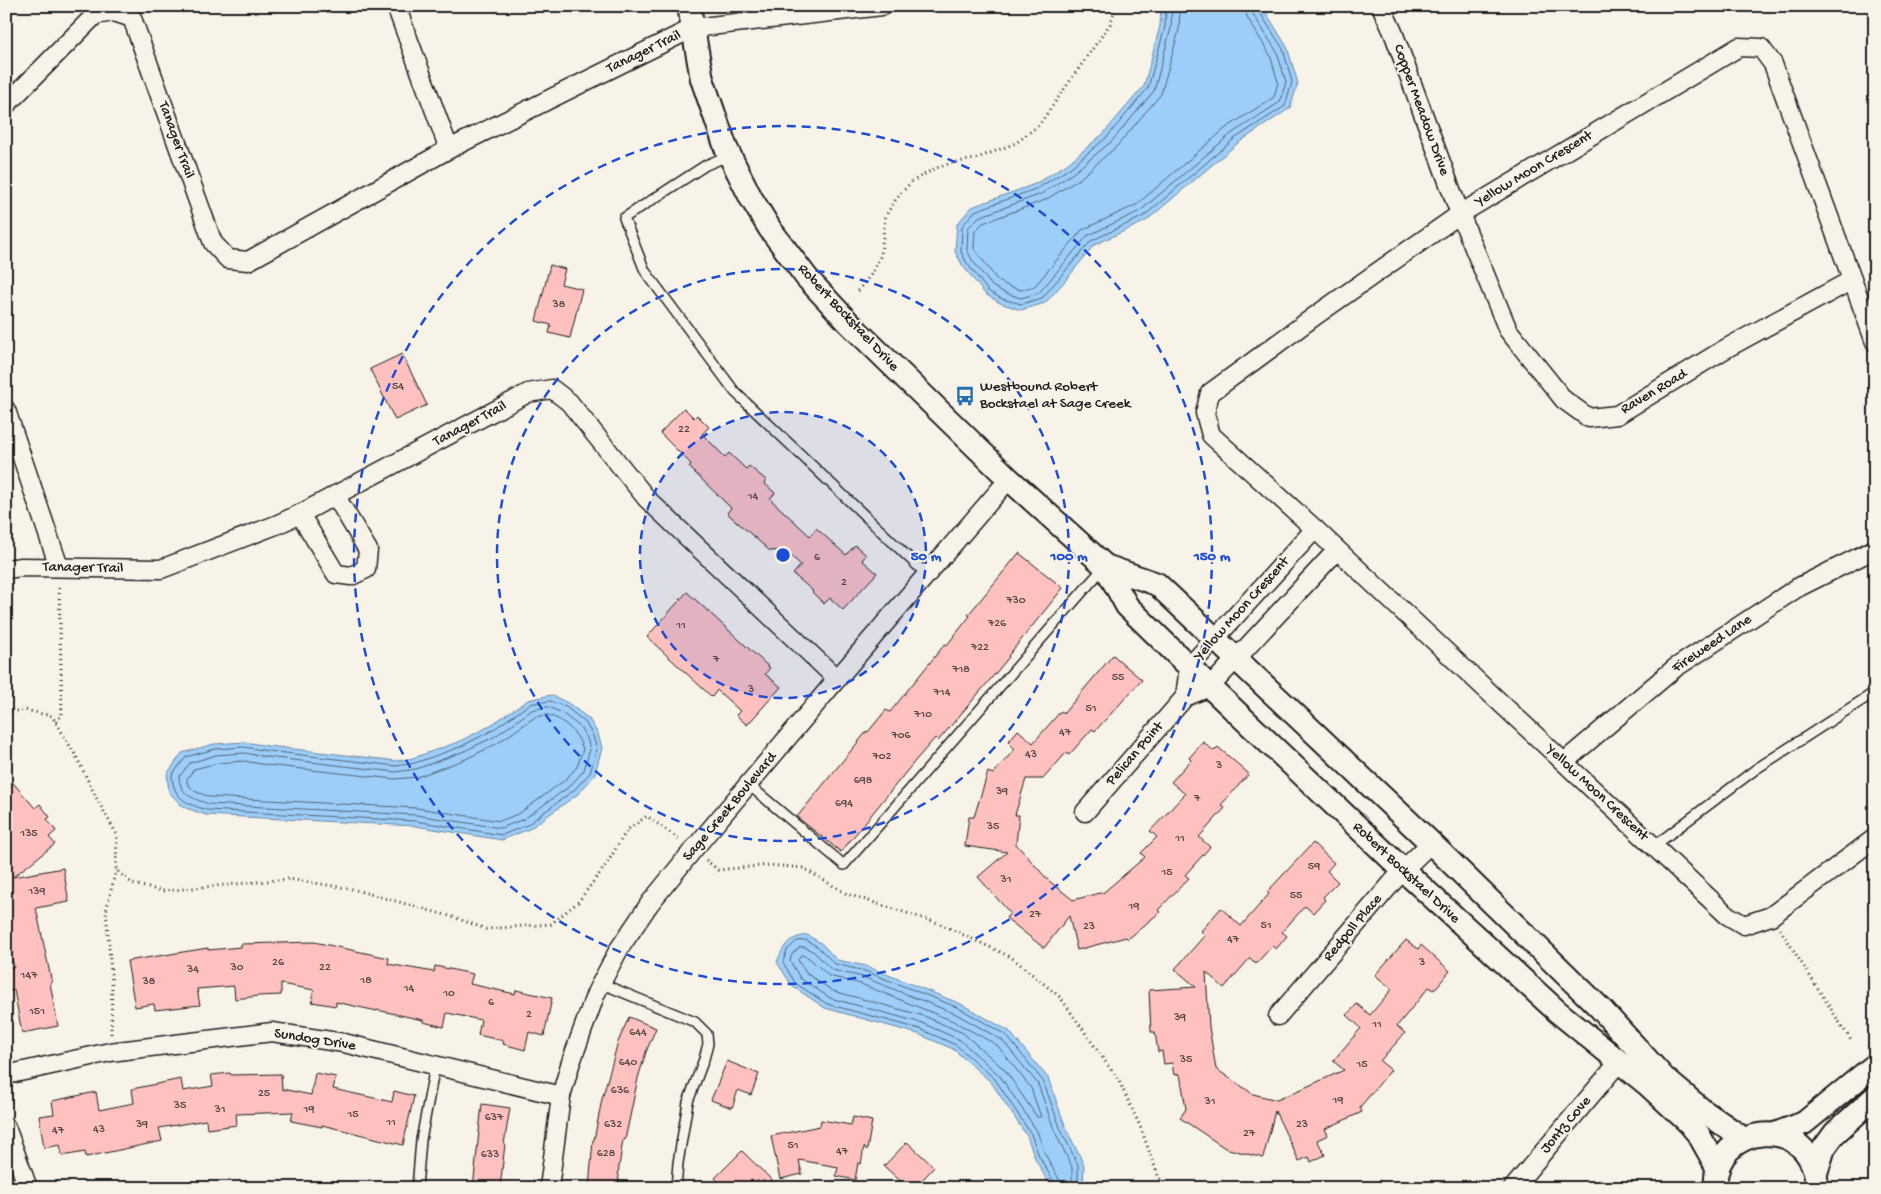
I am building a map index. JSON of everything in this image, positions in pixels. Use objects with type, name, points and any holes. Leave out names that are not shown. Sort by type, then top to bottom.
[{"type":"street","points":[[396,6],[449,149]]},
{"type":"street","name":"Tanager Trail","points":[[6,105],[95,15],[114,12],[132,18],[213,243],[228,259],[248,261],[691,17],[882,6]]},
{"type":"street","name":"Copper Meadow Drive","points":[[1381,6],[1393,32],[1460,214]]},
{"type":"street","name":"Robert Bockstael Drive","points":[[691,17],[702,79],[730,155],[751,198],[770,229],[807,278],[849,323],[1009,479],[1105,566],[1127,606],[1189,667],[1403,870],[1558,1012],[1689,1123],[1699,1135],[1717,1178]]},
{"type":"street","name":"Yellow Moon Crescent","points":[[1875,342],[1773,64],[1761,48],[1739,47],[1460,214],[1210,393],[1204,413],[1211,434],[1315,529],[1727,916],[1744,924],[1771,916],[1875,838]]},
{"type":"street","name":"Raven Road","points":[[1460,214],[1508,330],[1564,400],[1589,418],[1617,415],[1725,349],[1852,280]]},
{"type":"street","name":"Tanager Trail","points":[[6,569],[22,566],[162,569],[300,514],[528,393],[552,389],[569,402],[647,499],[837,679]]},
{"type":"street","points":[[6,410],[59,567]]},
{"type":"street","name":"Sage Creek Boulevard","points":[[549,1188],[561,1096],[582,1029],[600,983],[619,949],[650,903],[693,850],[1009,479]]},
{"type":"street","points":[[300,514],[336,574],[351,576],[366,569],[368,550],[335,495]]},
{"type":"street","name":"Yellow Moon Crescent","points":[[1189,667],[1315,529]]},
{"type":"street","name":"Fireweed Lane","points":[[1564,762],[1674,668],[1797,588],[1875,549]]},
{"type":"street","name":"Yellow Moon Crescent","points":[[1210,687],[1337,550]]},
{"type":"street","name":"Robert Bockstael Drive","points":[[1105,566],[1156,584],[1431,842],[1600,1008],[1664,1078],[1702,1110],[1744,1139]]},
{"type":"street","points":[[1185,697],[1189,667]]},
{"type":"street","name":"Pelican Point","points":[[1085,812],[1185,697],[1210,687]]},
{"type":"street","name":"Redpoll Place","points":[[1278,1016],[1403,870],[1431,842]]},
{"type":"street","name":"Sundog Drive","points":[[6,1075],[110,1052],[272,1032],[344,1043],[561,1096]]},
{"type":"street","name":"Jontz Cove","points":[[1513,1188],[1619,1062]]},
{"type":"street","points":[[1775,1134],[1804,1123],[1875,1065]]},
{"type":"street","points":[[1816,1180],[1824,1148],[1846,1123],[1875,1097]]},
{"type":"street","points":[[6,1127],[28,1188]]},
{"type":"street","points":[[1717,1178],[1728,1151],[1744,1139],[1759,1134],[1775,1134],[1797,1144],[1806,1152],[1812,1162],[1816,1180]]},
{"type":"lane","points":[[730,155],[706,164],[624,218],[645,271],[735,392],[927,576]]},
{"type":"lane","points":[[749,785],[844,865],[1105,566]]},
{"type":"lane","points":[[1654,846],[1756,769],[1875,692]]},
{"type":"lane","points":[[600,983],[695,1022],[707,1034],[708,1044],[704,1059],[688,1102],[676,1188]]},
{"type":"lane","points":[[417,1188],[422,1140],[435,1066]]},
{"type":"path","points":[[858,291],[872,273],[882,255],[885,217],[896,199],[911,182],[934,169],[951,163],[975,159],[1008,146],[1040,126],[1110,24],[1116,6]]},
{"type":"path","points":[[56,722],[62,714],[59,567]]},
{"type":"path","points":[[6,712],[25,710],[52,716],[76,756],[117,835],[116,870],[106,911],[112,984],[110,1052]]},
{"type":"path","points":[[116,870],[133,884],[162,891],[289,879],[352,889],[486,929],[551,924],[578,902],[606,865],[627,830],[647,816],[718,870],[770,864],[803,868],[847,894],[938,923],[1011,956],[1060,997],[1119,1081],[1140,1126],[1159,1178],[1170,1188]]},
{"type":"path","points":[[1771,916],[1852,1042]]},
{"type":"water","points":[[1161,6],[1262,6],[1287,47],[1298,83],[1290,108],[1238,143],[1146,221],[1094,245],[1045,303],[1021,310],[1000,303],[985,294],[963,266],[955,252],[957,224],[972,207],[1035,184],[1067,164],[1103,134],[1144,86],[1160,26]]},
{"type":"water","points":[[551,695],[568,703],[589,719],[598,734],[602,748],[594,776],[578,794],[529,829],[502,840],[415,826],[206,815],[183,807],[169,792],[167,774],[182,753],[214,744],[245,742],[397,761],[413,758],[458,742],[488,727],[528,700]]},
{"type":"water","points":[[807,935],[821,943],[837,960],[866,966],[961,1004],[1009,1031],[1048,1078],[1066,1128],[1084,1165],[1083,1186],[1078,1188],[1051,1188],[1035,1158],[1027,1136],[991,1082],[953,1049],[918,1034],[825,1008],[792,986],[777,962],[782,951],[791,940]]},
{"type":"building","points":[[550,265],[565,269],[561,284],[582,289],[570,338],[549,333],[551,325],[536,321]]},
{"type":"building","points":[[402,354],[427,405],[395,420],[370,369]]},
{"type":"building","points":[[684,408],[694,418],[697,415],[709,427],[702,434],[725,457],[729,453],[746,469],[749,466],[766,480],[764,483],[775,493],[770,499],[810,536],[816,528],[846,555],[855,545],[866,555],[862,560],[877,573],[843,610],[830,598],[824,604],[813,591],[793,574],[801,565],[784,550],[770,551],[727,513],[731,508],[689,467],[691,464],[660,433]]},
{"type":"building","points":[[1019,553],[1063,588],[995,674],[938,741],[935,738],[915,761],[841,852],[797,817],[867,731],[886,710],[890,712],[945,644],[947,645],[970,616],[968,615]]},
{"type":"building","points":[[687,592],[770,668],[765,674],[781,687],[747,725],[736,715],[740,711],[717,690],[712,697],[647,637]]},
{"type":"building","points":[[1113,655],[1142,680],[1095,731],[1092,729],[1069,755],[1066,753],[1043,779],[1026,779],[1015,815],[1019,815],[1016,844],[1048,880],[1073,900],[1104,892],[1145,857],[1141,853],[1157,837],[1150,831],[1185,794],[1171,782],[1191,760],[1189,758],[1203,742],[1214,751],[1218,747],[1249,774],[1221,805],[1225,808],[1199,837],[1210,847],[1185,875],[1189,878],[1158,910],[1160,912],[1128,939],[1126,937],[1077,950],[1069,916],[1044,948],[1006,918],[1010,913],[978,877],[1007,852],[965,846],[969,817],[974,817],[988,772],[993,774],[1015,749],[1008,742],[1018,730],[1033,743],[1061,711],[1064,713]]},
{"type":"building","points":[[6,775],[35,808],[40,804],[50,817],[47,819],[56,831],[49,837],[55,844],[13,877],[63,868],[69,902],[36,908],[52,983],[50,983],[58,1026],[22,1033],[14,990],[6,992],[6,968],[14,967],[6,930],[6,919],[10,918],[6,895]]},
{"type":"building","points":[[1313,843],[1334,863],[1327,871],[1338,882],[1323,897],[1325,900],[1313,913],[1305,906],[1282,932],[1287,936],[1276,949],[1272,946],[1256,964],[1250,958],[1224,988],[1206,972],[1209,1027],[1216,1069],[1253,1094],[1277,1100],[1344,1070],[1333,1061],[1361,1028],[1347,1015],[1357,1004],[1370,1015],[1392,989],[1375,975],[1406,940],[1418,949],[1421,945],[1450,971],[1434,990],[1429,987],[1397,1026],[1405,1033],[1380,1061],[1391,1070],[1360,1107],[1362,1112],[1325,1129],[1328,1135],[1317,1140],[1325,1155],[1311,1162],[1309,1157],[1299,1161],[1275,1111],[1263,1158],[1225,1148],[1180,1118],[1186,1109],[1180,1074],[1174,1075],[1172,1063],[1164,1064],[1162,1051],[1158,1052],[1155,1032],[1151,1032],[1149,990],[1196,987],[1175,969],[1205,935],[1201,931],[1221,908],[1241,926],[1269,894],[1267,892]]},
{"type":"building","points":[[314,942],[389,958],[388,964],[434,972],[435,966],[473,974],[470,984],[515,994],[516,990],[552,998],[544,1036],[529,1032],[525,1050],[503,1044],[504,1041],[478,1035],[481,1020],[447,1013],[444,1027],[423,1022],[423,1020],[336,1002],[336,1006],[312,1002],[314,990],[281,984],[281,995],[235,999],[234,986],[197,989],[200,1005],[155,1010],[154,1004],[135,1007],[127,961],[208,948],[208,950],[241,947],[241,944]]},
{"type":"building","points":[[629,1017],[656,1028],[638,1078],[625,1140],[623,1139],[618,1188],[589,1188],[593,1140],[602,1099],[618,1042]]},
{"type":"building","points":[[727,1061],[759,1074],[751,1095],[738,1090],[732,1108],[711,1100]]},
{"type":"building","points":[[230,1073],[231,1075],[281,1074],[282,1089],[311,1095],[315,1073],[336,1077],[333,1089],[392,1102],[394,1091],[414,1096],[403,1145],[322,1125],[322,1127],[291,1121],[293,1112],[236,1114],[237,1125],[207,1129],[206,1120],[159,1128],[162,1141],[86,1157],[85,1152],[62,1156],[60,1145],[44,1148],[39,1116],[54,1114],[52,1101],[96,1092],[99,1110],[134,1103],[132,1089],[181,1079],[183,1091],[213,1086],[211,1075]]},
{"type":"building","points":[[482,1104],[510,1108],[500,1188],[473,1188]]},
{"type":"building","points":[[853,1117],[872,1121],[867,1150],[864,1147],[861,1164],[858,1163],[855,1180],[836,1176],[838,1167],[799,1160],[802,1174],[780,1179],[771,1136],[820,1126],[821,1120],[851,1125]]},
{"type":"building","points":[[907,1142],[934,1167],[915,1188],[908,1188],[884,1166]]},
{"type":"building","points":[[742,1151],[780,1188],[725,1188],[715,1178]]},
{"type":"place","name":"Westbound Robert Bockstael at Sage Creek","points":[[965,396]]}]
